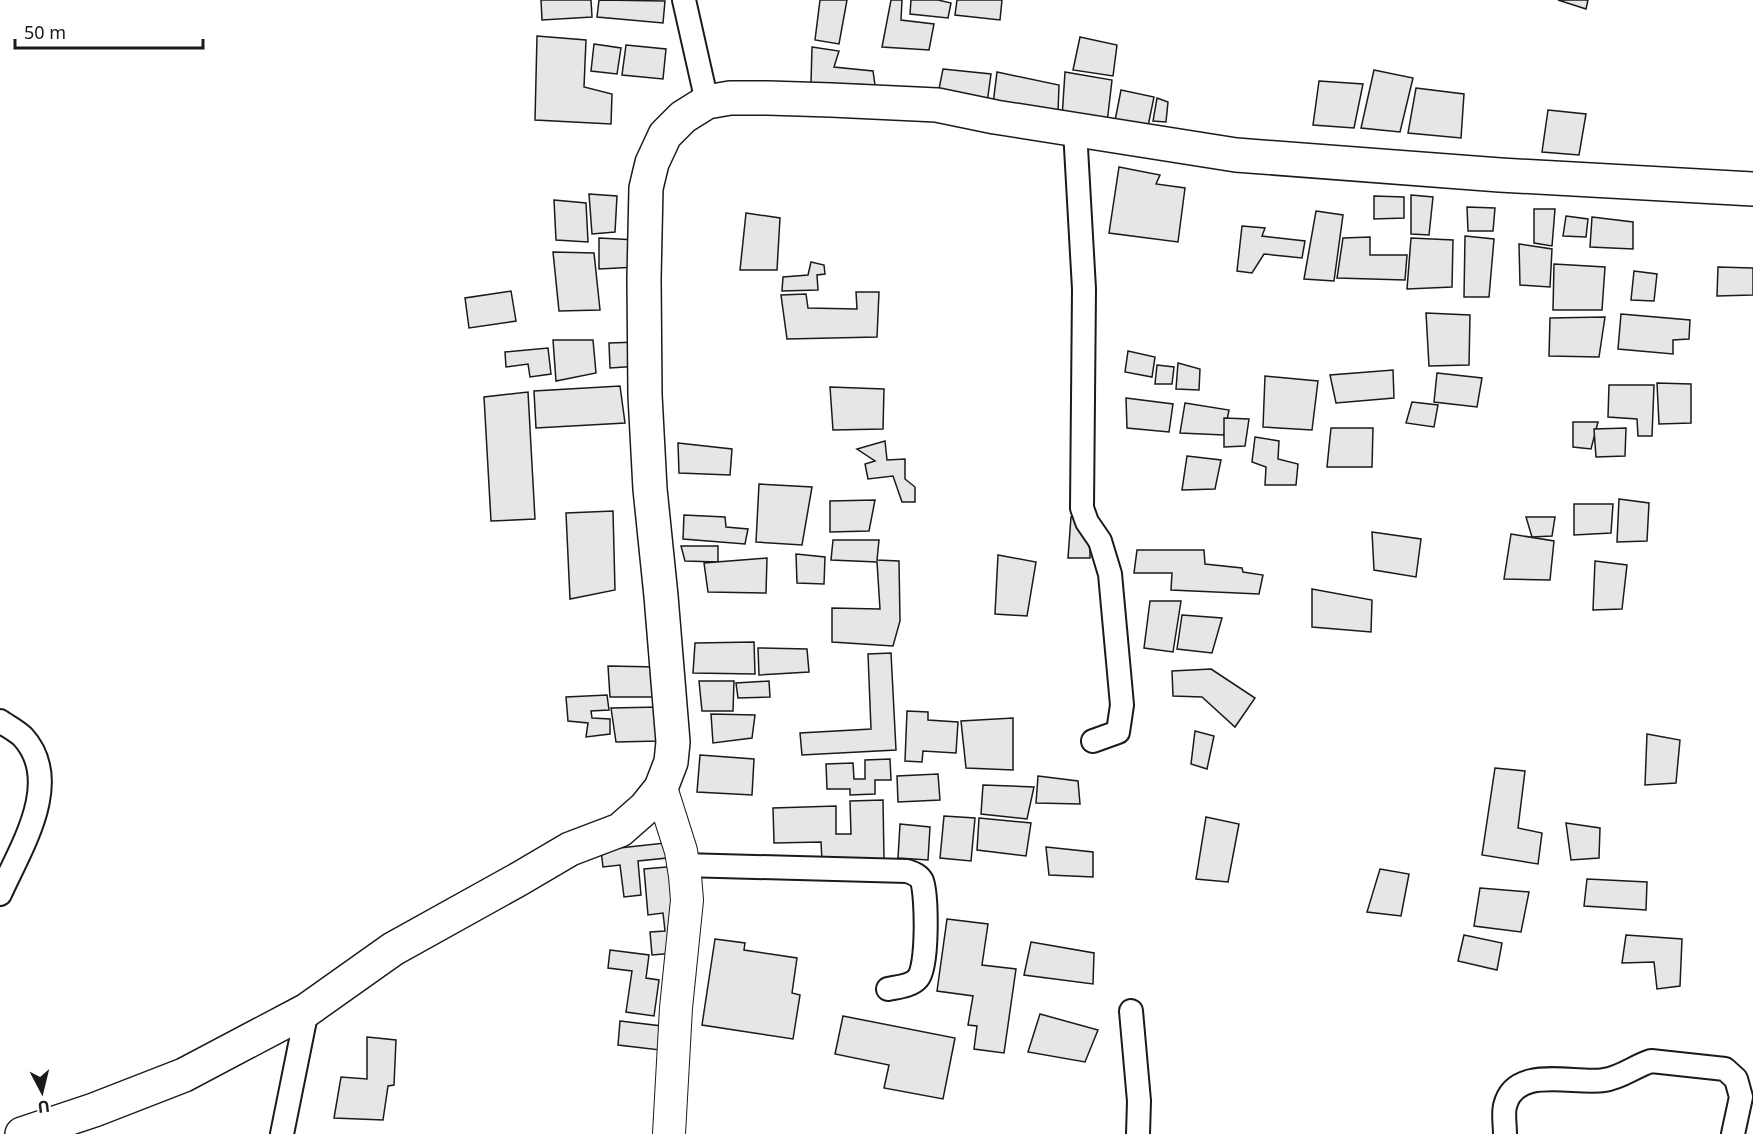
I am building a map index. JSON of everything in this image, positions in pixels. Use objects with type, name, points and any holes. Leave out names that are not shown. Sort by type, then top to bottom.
[{"type":"main road","points":[[22,1134],[94,1110],[184,1075],[307,1010],[393,949],[570,849],[621,830],[645,808],[661,788],[671,762],[673,742],[650,489],[645,395],[646,188],[652,163],[665,135],[683,117],[707,102],[730,98],[759,98],[831,99],[937,105],[1075,130],[1248,156],[1500,176],[1753,189]]},
{"type":"street","points":[[684,0],[707,102]]},
{"type":"street","points":[[1075,130],[1084,289],[1082,508],[1087,522],[1100,541],[1110,574],[1122,705],[1118,732],[1093,741]]},
{"type":"street","points":[[0,721],[23,736],[34,754],[40,774],[40,794],[34,819],[0,894]]},
{"type":"street","points":[[661,788],[683,865],[687,900],[676,1008],[669,1134]]},
{"type":"street","points":[[683,865],[896,870],[915,873],[921,880],[925,908],[925,962],[919,978],[908,984],[888,989]]},
{"type":"street","points":[[282,1134],[307,1010]]},
{"type":"street","points":[[1131,1011],[1139,1101],[1138,1134]]},
{"type":"street","points":[[1505,1134],[1505,1107],[1510,1093],[1523,1083],[1537,1079],[1603,1081],[1618,1077],[1641,1064],[1652,1061],[1725,1069],[1736,1079],[1741,1097],[1733,1134]]},
{"type":"building","points":[[541,0],[591,0],[592,17],[542,20]]},
{"type":"building","points":[[599,0],[665,1],[663,23],[597,17]]},
{"type":"building","points":[[820,0],[847,0],[839,44],[815,40]]},
{"type":"building","points":[[891,0],[902,0],[901,20],[934,24],[929,50],[882,47]]},
{"type":"building","points":[[911,0],[938,0],[951,3],[948,18],[910,14]]},
{"type":"building","points":[[957,0],[1002,0],[1000,20],[955,15]]},
{"type":"building","points":[[1558,0],[1588,0],[1586,9]]},
{"type":"building","points":[[537,36],[586,40],[584,87],[612,94],[611,124],[535,120]]},
{"type":"building","points":[[1080,37],[1117,45],[1113,76],[1073,70]]},
{"type":"building","points":[[594,44],[621,48],[617,74],[591,71]]},
{"type":"building","points":[[626,45],[666,49],[663,79],[622,75]]},
{"type":"building","points":[[812,47],[839,51],[834,67],[873,71],[875,85],[811,83]]},
{"type":"building","points":[[943,69],[991,74],[987,103],[938,94]]},
{"type":"building","points":[[1374,70],[1413,78],[1400,132],[1361,128]]},
{"type":"building","points":[[997,72],[1059,85],[1058,113],[993,104]]},
{"type":"building","points":[[1065,72],[1112,80],[1107,123],[1062,118]]},
{"type":"building","points":[[1319,81],[1363,84],[1354,128],[1313,125]]},
{"type":"building","points":[[1416,88],[1464,94],[1461,138],[1408,133]]},
{"type":"building","points":[[1121,90],[1154,97],[1147,131],[1114,126]]},
{"type":"building","points":[[1157,98],[1168,102],[1166,122],[1153,121]]},
{"type":"building","points":[[1548,110],[1586,114],[1579,155],[1542,152]]},
{"type":"building","points":[[1119,167],[1160,175],[1156,184],[1185,188],[1178,242],[1109,233]]},
{"type":"building","points":[[589,194],[617,196],[615,232],[592,234]]},
{"type":"building","points":[[1411,195],[1433,197],[1429,235],[1411,234]]},
{"type":"building","points":[[1374,196],[1404,197],[1404,218],[1374,219]]},
{"type":"building","points":[[554,200],[586,203],[588,242],[556,240]]},
{"type":"building","points":[[1467,207],[1495,208],[1493,231],[1468,231]]},
{"type":"building","points":[[1534,209],[1555,209],[1552,246],[1534,243]]},
{"type":"building","points":[[1316,211],[1343,215],[1334,281],[1304,279]]},
{"type":"building","points":[[746,213],[780,218],[777,270],[740,270]]},
{"type":"building","points":[[1566,216],[1588,219],[1586,237],[1563,236]]},
{"type":"building","points":[[1592,217],[1633,222],[1633,249],[1590,247]]},
{"type":"building","points":[[1242,226],[1265,228],[1262,236],[1305,241],[1302,258],[1264,254],[1252,273],[1237,271]]},
{"type":"building","points":[[1465,236],[1494,239],[1489,297],[1464,297]]},
{"type":"building","points":[[1370,237],[1370,255],[1407,255],[1405,280],[1337,278],[1343,238]]},
{"type":"building","points":[[599,238],[637,240],[637,267],[599,269]]},
{"type":"building","points":[[1411,238],[1453,240],[1452,287],[1407,289]]},
{"type":"building","points":[[1519,244],[1552,249],[1550,287],[1520,285]]},
{"type":"building","points":[[553,252],[594,253],[600,310],[559,311]]},
{"type":"building","points":[[811,262],[824,265],[825,274],[817,275],[818,290],[782,291],[783,277],[808,275]]},
{"type":"building","points":[[1554,264],[1605,267],[1602,310],[1553,310]]},
{"type":"building","points":[[1718,267],[1753,268],[1753,295],[1717,296]]},
{"type":"building","points":[[1634,271],[1657,274],[1654,301],[1631,300]]},
{"type":"building","points":[[511,291],[516,321],[469,328],[465,298]]},
{"type":"building","points":[[856,292],[879,292],[877,337],[787,339],[781,295],[806,294],[808,308],[857,309]]},
{"type":"building","points":[[1426,313],[1470,315],[1469,365],[1429,366]]},
{"type":"building","points":[[1621,314],[1690,320],[1689,339],[1673,340],[1673,354],[1618,349]]},
{"type":"building","points":[[1605,317],[1599,357],[1549,356],[1550,318]]},
{"type":"building","points":[[553,340],[593,340],[596,373],[556,381]]},
{"type":"building","points":[[638,342],[640,366],[610,368],[609,343]]},
{"type":"building","points":[[548,348],[551,374],[530,377],[528,364],[506,367],[505,352]]},
{"type":"building","points":[[1128,351],[1155,357],[1152,377],[1125,372]]},
{"type":"building","points":[[1178,363],[1200,369],[1199,390],[1176,389]]},
{"type":"building","points":[[1157,365],[1174,367],[1172,384],[1155,384]]},
{"type":"building","points":[[1393,370],[1394,398],[1336,403],[1330,375]]},
{"type":"building","points":[[1437,373],[1482,378],[1477,407],[1434,402]]},
{"type":"building","points":[[1265,376],[1318,381],[1312,430],[1263,427]]},
{"type":"building","points":[[1657,383],[1691,384],[1691,423],[1659,424]]},
{"type":"building","points":[[1609,385],[1654,385],[1652,436],[1638,436],[1637,419],[1608,417]]},
{"type":"building","points":[[620,386],[625,423],[536,428],[534,391]]},
{"type":"building","points":[[830,387],[884,389],[883,429],[833,430]]},
{"type":"building","points":[[528,392],[535,519],[491,521],[484,397]]},
{"type":"building","points":[[1126,398],[1173,404],[1169,432],[1127,428]]},
{"type":"building","points":[[1412,402],[1438,405],[1434,427],[1406,423]]},
{"type":"building","points":[[1185,403],[1229,410],[1224,435],[1180,433]]},
{"type":"building","points":[[1224,418],[1249,419],[1245,446],[1224,447]]},
{"type":"building","points":[[1573,422],[1598,422],[1591,449],[1573,447]]},
{"type":"building","points":[[1331,428],[1373,428],[1372,467],[1327,467]]},
{"type":"building","points":[[1626,428],[1625,456],[1596,457],[1594,429]]},
{"type":"building","points":[[1255,437],[1279,441],[1278,459],[1298,464],[1296,485],[1265,485],[1266,467],[1252,462]]},
{"type":"building","points":[[885,441],[887,460],[905,459],[905,479],[915,487],[915,502],[902,502],[893,476],[868,479],[865,464],[875,461],[857,449]]},
{"type":"building","points":[[678,443],[732,449],[730,475],[679,473]]},
{"type":"building","points":[[1187,456],[1221,460],[1215,489],[1182,490]]},
{"type":"building","points":[[759,484],[812,487],[802,545],[756,542]]},
{"type":"building","points":[[1619,499],[1649,503],[1647,541],[1617,542]]},
{"type":"building","points":[[875,500],[869,531],[830,532],[830,501]]},
{"type":"building","points":[[1574,504],[1613,504],[1611,533],[1574,535]]},
{"type":"building","points":[[613,511],[615,590],[570,599],[566,513]]},
{"type":"building","points":[[684,515],[725,517],[726,527],[748,529],[745,544],[683,539]]},
{"type":"building","points":[[1071,517],[1090,518],[1090,558],[1068,558]]},
{"type":"building","points":[[1526,517],[1555,517],[1552,536],[1532,537]]},
{"type":"building","points":[[1372,532],[1421,539],[1416,577],[1374,570]]},
{"type":"building","points":[[1511,534],[1554,541],[1550,580],[1504,579]]},
{"type":"building","points":[[833,540],[879,540],[877,560],[899,561],[900,621],[893,646],[832,642],[832,608],[880,609],[877,562],[831,560]]},
{"type":"building","points":[[681,546],[718,546],[718,562],[685,561]]},
{"type":"building","points":[[1137,550],[1204,550],[1205,564],[1242,568],[1243,572],[1263,575],[1259,594],[1171,590],[1172,573],[1134,573]]},
{"type":"building","points":[[796,554],[825,557],[824,584],[797,583]]},
{"type":"building","points":[[998,555],[1036,562],[1027,616],[995,614]]},
{"type":"building","points":[[767,558],[766,593],[708,592],[704,563]]},
{"type":"building","points":[[1595,561],[1627,565],[1622,609],[1593,610]]},
{"type":"building","points":[[1312,589],[1372,600],[1371,632],[1312,627]]},
{"type":"building","points":[[1150,601],[1181,601],[1173,652],[1144,648]]},
{"type":"building","points":[[1182,615],[1222,618],[1212,653],[1177,649]]},
{"type":"building","points":[[754,642],[755,674],[693,673],[695,643]]},
{"type":"building","points":[[758,648],[807,649],[809,672],[759,675]]},
{"type":"building","points":[[891,653],[896,750],[802,755],[800,733],[871,729],[868,654]]},
{"type":"building","points":[[608,666],[658,667],[656,697],[610,697]]},
{"type":"building","points":[[1211,669],[1255,698],[1235,727],[1202,697],[1173,696],[1172,671]]},
{"type":"building","points":[[699,681],[734,681],[733,711],[702,711]]},
{"type":"building","points":[[769,681],[770,697],[738,698],[736,683]]},
{"type":"building","points":[[607,695],[609,710],[591,711],[592,718],[610,719],[610,734],[586,737],[588,723],[568,721],[566,697]]},
{"type":"building","points":[[659,707],[659,741],[616,742],[611,708]]},
{"type":"building","points":[[907,711],[928,712],[928,720],[958,722],[956,753],[923,751],[922,762],[905,761]]},
{"type":"building","points":[[711,714],[755,715],[752,738],[713,743]]},
{"type":"building","points":[[1013,718],[1013,770],[966,768],[961,721]]},
{"type":"building","points":[[1195,731],[1214,736],[1207,769],[1191,764]]},
{"type":"building","points":[[1647,734],[1680,740],[1676,783],[1645,785]]},
{"type":"building","points":[[700,755],[754,759],[752,795],[697,792]]},
{"type":"building","points":[[890,759],[891,780],[875,780],[875,794],[850,795],[850,789],[827,789],[826,764],[853,763],[854,779],[865,779],[865,760]]},
{"type":"building","points":[[1495,768],[1525,771],[1518,828],[1542,833],[1538,864],[1482,855]]},
{"type":"building","points":[[938,774],[940,800],[898,802],[897,776]]},
{"type":"building","points":[[1038,776],[1078,781],[1080,804],[1036,803]]},
{"type":"building","points":[[983,785],[1034,787],[1027,819],[981,814]]},
{"type":"building","points":[[883,800],[884,859],[822,861],[821,842],[774,843],[773,808],[836,806],[836,834],[851,834],[850,801]]},
{"type":"building","points":[[944,816],[975,818],[971,861],[940,858]]},
{"type":"building","points":[[1206,817],[1239,824],[1228,882],[1196,879]]},
{"type":"building","points":[[979,818],[1031,823],[1026,856],[977,850]]},
{"type":"building","points":[[1566,823],[1600,828],[1599,858],[1571,860]]},
{"type":"building","points":[[900,824],[930,827],[928,860],[898,858]]},
{"type":"building","points":[[665,843],[667,858],[638,861],[641,895],[624,897],[620,865],[603,867],[601,850]]},
{"type":"building","points":[[1046,847],[1093,852],[1093,877],[1049,875]]},
{"type":"building","points":[[678,866],[675,953],[652,955],[650,932],[665,931],[663,913],[648,915],[644,869]]},
{"type":"building","points":[[1380,869],[1409,874],[1401,916],[1367,912]]},
{"type":"building","points":[[1587,879],[1647,882],[1646,910],[1584,906]]},
{"type":"building","points":[[1480,888],[1529,892],[1521,932],[1474,926]]},
{"type":"building","points":[[947,919],[988,924],[982,965],[1016,969],[1004,1053],[974,1049],[977,1026],[968,1025],[973,996],[937,991]]},
{"type":"building","points":[[1464,935],[1502,943],[1497,970],[1458,961]]},
{"type":"building","points":[[1626,935],[1682,939],[1680,986],[1657,989],[1654,962],[1622,963]]},
{"type":"building","points":[[715,939],[745,943],[744,950],[797,958],[792,993],[800,995],[793,1039],[702,1025]]},
{"type":"building","points":[[1031,942],[1094,953],[1093,984],[1024,975]]},
{"type":"building","points":[[610,950],[649,955],[646,978],[659,980],[654,1016],[626,1012],[632,971],[608,968]]},
{"type":"building","points":[[1040,1014],[1098,1030],[1085,1062],[1028,1052]]},
{"type":"building","points":[[843,1016],[955,1038],[943,1099],[884,1088],[889,1065],[835,1054]]},
{"type":"building","points":[[620,1021],[662,1026],[660,1050],[618,1045]]},
{"type":"building","points":[[367,1037],[396,1040],[394,1085],[388,1086],[383,1120],[334,1118],[341,1077],[367,1079]]}]
